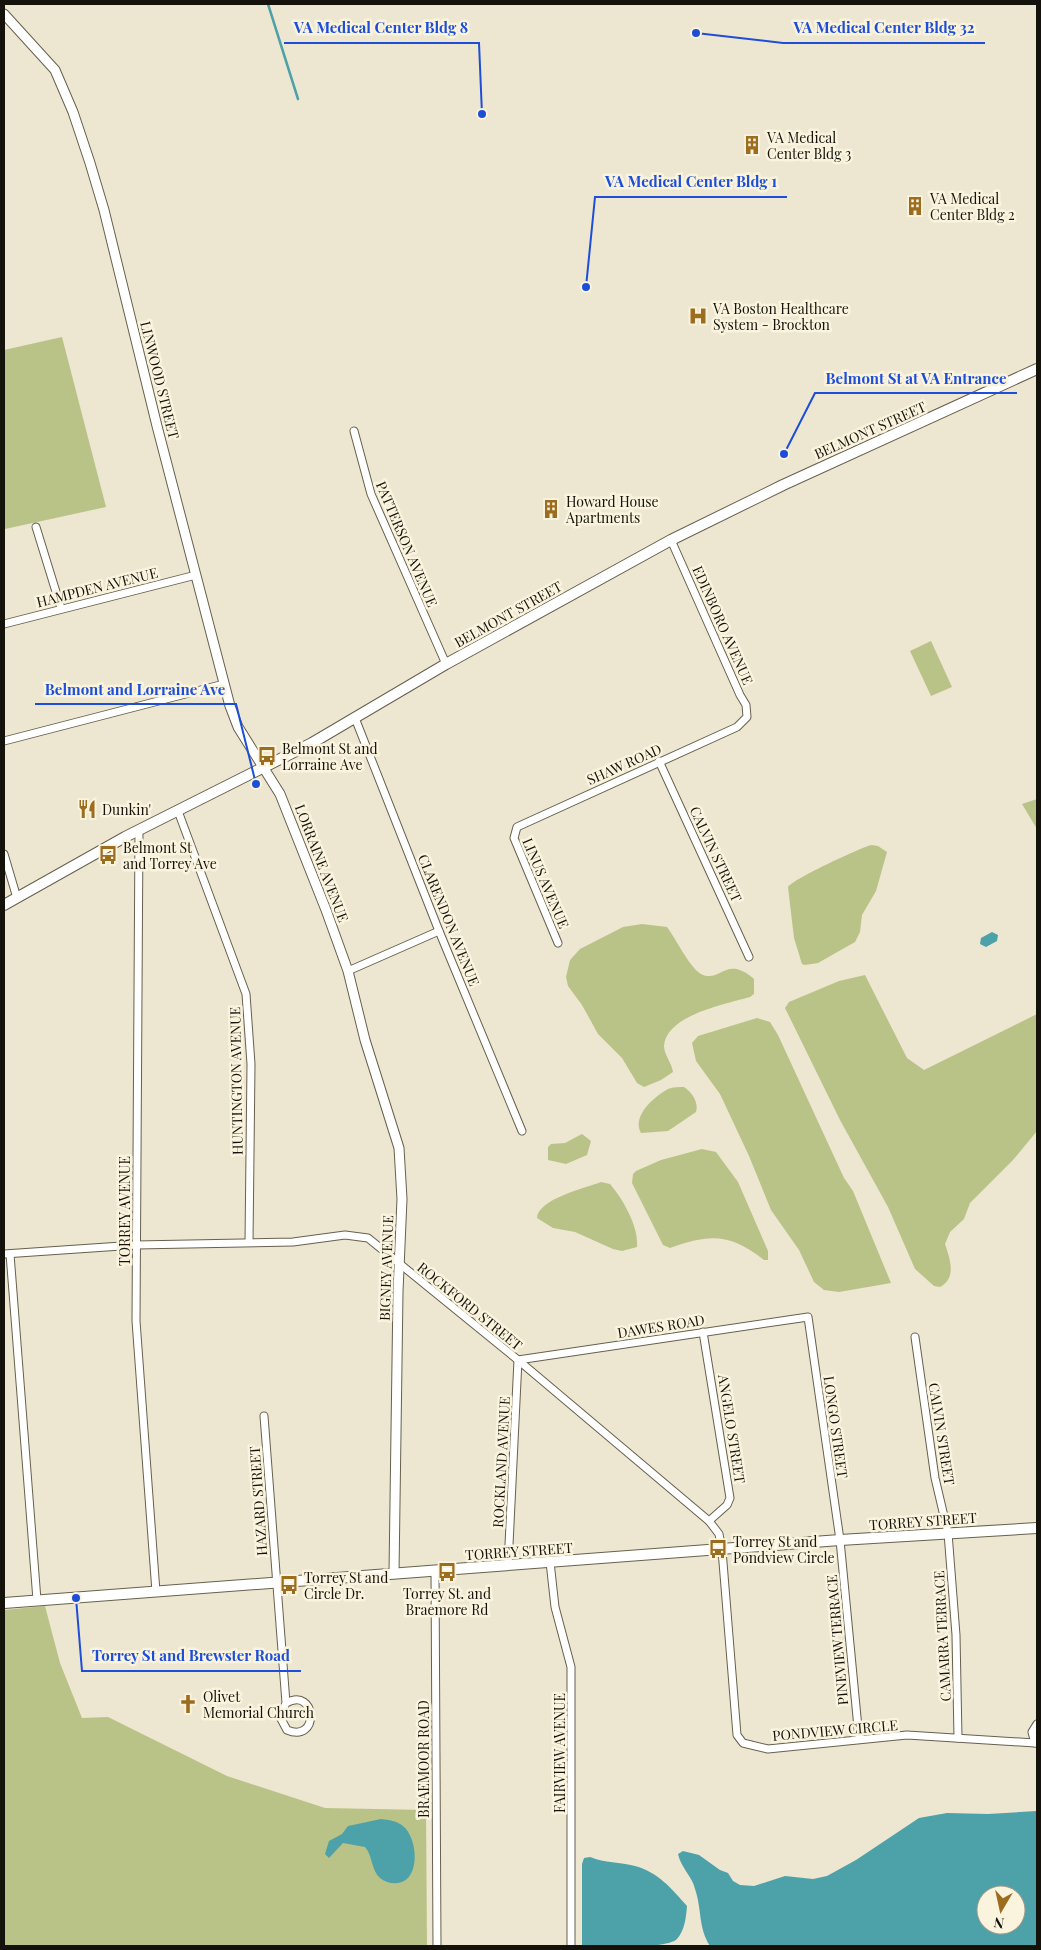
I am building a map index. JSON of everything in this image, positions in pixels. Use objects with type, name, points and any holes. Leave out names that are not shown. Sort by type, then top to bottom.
[{"type":"main road","name":"BELMONT STREET","points":[[4,905],[139,829],[312,743],[446,664],[671,540],[782,485],[1037,369]]},
{"type":"main road","name":"TORREY STREET","points":[[4,1603],[840,1540],[1037,1528]]},
{"type":"street","name":"LINWOOD STREET","points":[[4,14],[56,70],[76,120],[104,210],[224,684],[238,727],[262,769]]},
{"type":"street","name":"PATTERSON AVENUE","points":[[354,431],[371,494],[446,664]]},
{"type":"street","points":[[36,526],[61,608]]},
{"type":"street","name":"EDINBORO AVENUE","points":[[671,540],[746,705],[748,710],[746,720]]},
{"type":"street","name":"HAMPDEN AVENUE","points":[[4,624],[196,575]]},
{"type":"street","points":[[4,741],[224,684]]},
{"type":"street","name":"CLARENDON AVENUE","points":[[355,718],[439,932],[522,1131]]},
{"type":"street","name":"SHAW ROAD","points":[[514,832],[525,821],[737,727],[746,720]]},
{"type":"street","name":"CALVIN STREET","points":[[659,761],[749,958]]},
{"type":"street","name":"LORRAINE AVENUE","points":[[262,769],[280,794],[348,971]]},
{"type":"street","name":"HUNTINGTON AVENUE","points":[[178,811],[246,994],[251,1064],[249,1242]]},
{"type":"street","name":"TORREY AVENUE","points":[[139,829],[136,1245],[138,1366],[156,1592]]},
{"type":"street","name":"LINUS AVENUE","points":[[514,832],[515,843],[558,943]]},
{"type":"street","points":[[4,854],[17,898]]},
{"type":"street","points":[[348,971],[439,932]]},
{"type":"street","name":"BIGNEY AVENUE","points":[[348,971],[365,1040],[399,1148],[402,1199],[394,1573]]},
{"type":"street","name":"ROCKFORD STREET","points":[[7,1254],[136,1245],[293,1242],[340,1236],[360,1236],[377,1244],[709,1521],[719,1534],[722,1550]]},
{"type":"street","points":[[7,1254],[37,1600]]},
{"type":"street","name":"DAWES ROAD","points":[[518,1360],[808,1317]]},
{"type":"street","name":"LONGO STREET","points":[[808,1317],[840,1540]]},
{"type":"street","name":"ANGELO STREET","points":[[703,1332],[730,1498],[727,1505],[709,1521]]},
{"type":"street","name":"CALVIN STREET","points":[[915,1337],[935,1478],[948,1533]]},
{"type":"street","name":"ROCKLAND AVENUE","points":[[508,1565],[518,1360]]},
{"type":"street","name":"HAZARD STREET","points":[[264,1416],[286,1704]]},
{"type":"street","name":"CAMARRA TERRACE","points":[[948,1533],[956,1635],[958,1738]]},
{"type":"street","name":"PINEVIEW TERRACE","points":[[840,1540],[859,1738]]},
{"type":"street","name":"PONDVIEW CIRCLE","points":[[722,1550],[736,1729],[740,1740],[750,1746],[768,1748],[907,1735],[1036,1743],[1032,1732],[1037,1724]]},
{"type":"street","name":"FAIRVIEW AVENUE","points":[[550,1562],[555,1607],[571,1667],[571,1946]]},
{"type":"street","name":"BRAEMOOR ROAD","points":[[435,1571],[437,1946]]},
{"type":"street","points":[[296,1700],[306,1704],[312,1713],[310,1724],[297,1732],[283,1726],[280,1712],[286,1704],[296,1700]]},
{"type":"green space","points":[[62,337],[106,507],[5,529],[4,350]]},
{"type":"green space","points":[[931,641],[952,687],[931,696],[910,651]]},
{"type":"green space","points":[[1037,799],[1037,829],[1022,804]]},
{"type":"green space","points":[[871,845],[878,846],[887,852],[876,891],[862,915],[860,932],[855,942],[818,963],[802,964],[794,938],[788,887],[814,871]]},
{"type":"green space","points":[[642,924],[667,927],[688,960],[701,974],[708,976],[736,969],[754,979],[754,994],[750,997],[713,1007],[675,1026],[667,1035],[664,1046],[673,1072],[661,1080],[644,1087],[637,1083],[622,1058],[598,1034],[582,1005],[568,986],[566,977],[570,960],[580,949],[623,927]]},
{"type":"green space","points":[[865,975],[907,1058],[924,1070],[1037,1014],[1037,1131],[1013,1160],[970,1203],[964,1219],[950,1232],[945,1244],[951,1268],[949,1279],[940,1287],[934,1286],[915,1269],[888,1207],[840,1120],[785,1008],[789,1002],[839,981]]},
{"type":"green space","points":[[757,1018],[770,1022],[778,1035],[844,1178],[853,1191],[891,1283],[839,1292],[824,1290],[814,1282],[799,1250],[771,1210],[749,1156],[720,1094],[696,1061],[692,1043],[698,1036]]},
{"type":"green space","points":[[684,1087],[694,1098],[697,1105],[696,1112],[668,1131],[641,1133],[639,1120],[646,1107],[657,1096],[668,1089]]},
{"type":"green space","points":[[582,1134],[591,1141],[587,1155],[566,1164],[548,1160],[548,1147],[551,1144],[565,1143]]},
{"type":"green space","points":[[702,1149],[716,1152],[738,1182],[768,1251],[768,1260],[764,1260],[740,1245],[719,1239],[697,1240],[670,1248],[663,1245],[632,1183],[633,1174],[661,1160]]},
{"type":"green space","points":[[601,1182],[610,1184],[625,1205],[633,1222],[637,1247],[622,1251],[613,1249],[575,1232],[553,1228],[537,1218],[539,1211],[553,1200]]},
{"type":"green space","points":[[45,1606],[60,1663],[82,1718],[108,1717],[227,1776],[325,1808],[426,1810],[427,1946],[4,1946],[4,1610]]},
{"type":"water","points":[[992,932],[998,935],[997,941],[986,947],[980,944],[981,938]]},
{"type":"water","points":[[1037,1811],[1037,1946],[710,1946],[702,1925],[694,1884],[678,1854],[683,1851],[699,1855],[720,1870],[728,1873],[733,1881],[740,1885],[754,1886],[785,1876],[813,1879],[827,1876],[856,1860],[919,1818],[947,1813],[988,1814]]},
{"type":"water","points":[[381,1819],[401,1824],[412,1840],[415,1858],[414,1867],[411,1875],[398,1883],[384,1881],[377,1875],[365,1847],[343,1843],[329,1858],[325,1854],[329,1841],[342,1834],[348,1826]]},
{"type":"water","points":[[590,1857],[629,1865],[651,1872],[670,1887],[687,1906],[686,1919],[677,1939],[660,1945],[647,1946],[582,1946],[582,1864],[584,1858]]},
{"type":"waterway","points":[[268,4],[298,99]]},
{"type":"place","name":"VA Medical Center Bldg 32","points":[[696,33]]},
{"type":"place","name":"VA Medical Center Bldg 8","points":[[482,114]]},
{"type":"place","name":"VA Medical Center Bldg 3","points":[[752,145]]},
{"type":"place","name":"VA Medical Center Bldg 2","points":[[915,206]]},
{"type":"place","name":"VA Medical Center Bldg 1","points":[[586,287]]},
{"type":"place","name":"VA Boston Healthcare System - Brockton","points":[[698,316]]},
{"type":"place","name":"Belmont St at VA Entrance","points":[[784,454]]},
{"type":"place","name":"Howard House Apartments","points":[[551,509]]},
{"type":"place","name":"Belmont St and Lorraine Ave","points":[[267,756]]},
{"type":"place","name":"Belmont and Lorraine Ave","points":[[256,784]]},
{"type":"place","name":"Dunkin'","points":[[87,809]]},
{"type":"place","name":"Belmont St and Torrey Ave","points":[[108,855]]},
{"type":"place","name":"Torrey St and Pondview Circle","points":[[718,1549]]},
{"type":"place","name":"Torrey St. and Braemore Rd","points":[[447,1572]]},
{"type":"place","name":"Torrey St and Circle Dr.","points":[[289,1585]]},
{"type":"place","name":"Torrey St and Brewster Road","points":[[76,1598]]},
{"type":"place","name":"Olivet Memorial Church","points":[[188,1704]]}]
